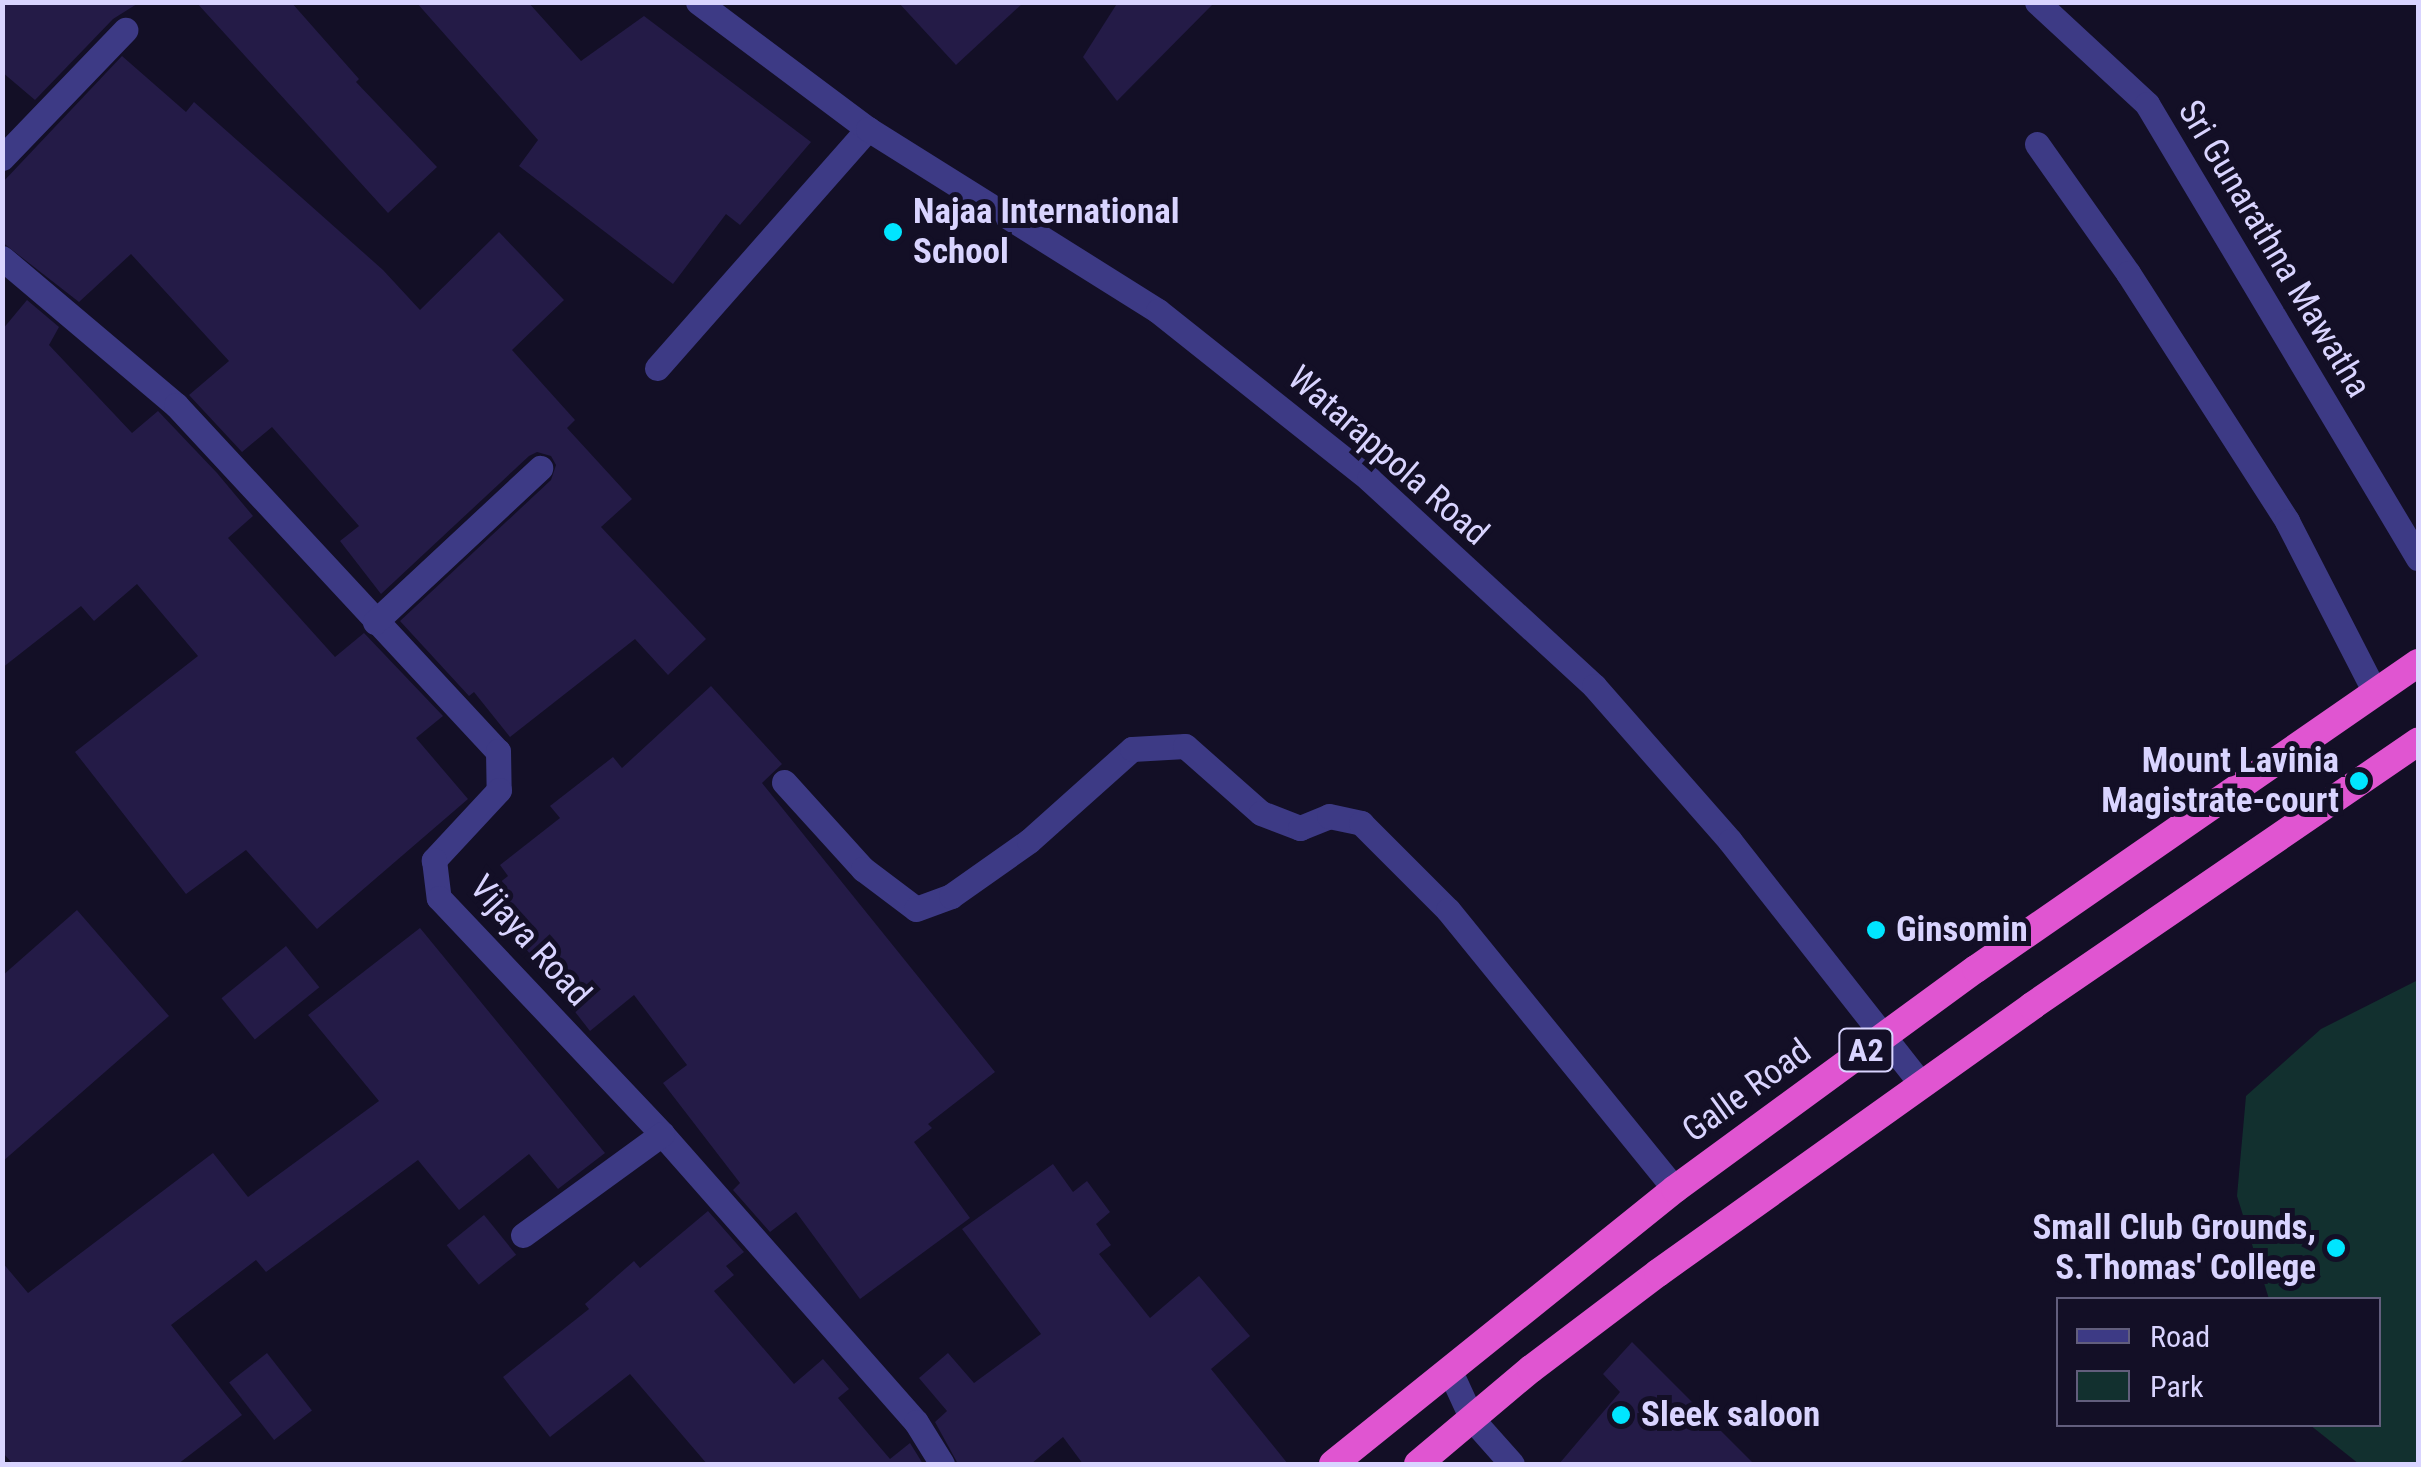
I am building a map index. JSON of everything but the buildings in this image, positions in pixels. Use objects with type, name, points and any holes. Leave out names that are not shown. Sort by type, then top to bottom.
[{"type":"highway","name":"Galle Road","points":[[1334,1464],[1675,1189],[1886,1035],[2374,690],[2418,663]]},
{"type":"highway","name":"A2","points":[[1418,1464],[1658,1273],[2418,742]]},
{"type":"street","name":"Sri Gunarathna Mawatha","points":[[2037,2],[2146,104],[2418,558]]},
{"type":"street","name":"Watarappola Road","points":[[711,6],[868,130],[1158,311],[1370,479],[1594,686],[1730,841],[1922,1085]]},
{"type":"street","points":[[2,158],[124,30]]},
{"type":"street","points":[[657,368],[868,130]]},
{"type":"street","points":[[2037,144],[2128,274],[2287,520],[2374,690]]},
{"type":"street","name":"Vijaya Road","points":[[2,258],[176,405],[498,751],[499,790],[434,860],[439,898],[662,1134],[916,1422],[942,1464]]},
{"type":"street","points":[[374,622],[540,468]]},
{"type":"street","points":[[784,782],[863,869],[916,909],[951,896],[1029,841],[1132,749],[1185,746],[1261,814],[1300,828],[1329,816],[1361,823],[1448,910],[1675,1189]]},
{"type":"street","points":[[523,1234],[662,1134]]},
{"type":"street","points":[[1449,1369],[1472,1419],[1512,1464]]},
{"type":"green space","name":"Small Club Grounds, S.Thomas' College","points":[[2418,980],[2418,1464],[2359,1464],[2313,1427],[2381,1427],[2381,1297],[2268,1297],[2237,1196],[2246,1096],[2321,1029]]},
{"type":"place","name":"Najaa International School","points":[[893,232]]},
{"type":"place","name":"Mount Lavinia Magistrate-court","points":[[2359,781]]},
{"type":"place","name":"Ginsomin","points":[[1876,930]]},
{"type":"place","name":"Small Club Grounds, S.Thomas' College","points":[[2336,1248]]},
{"type":"place","name":"Sleek saloon","points":[[1621,1415]]}]
